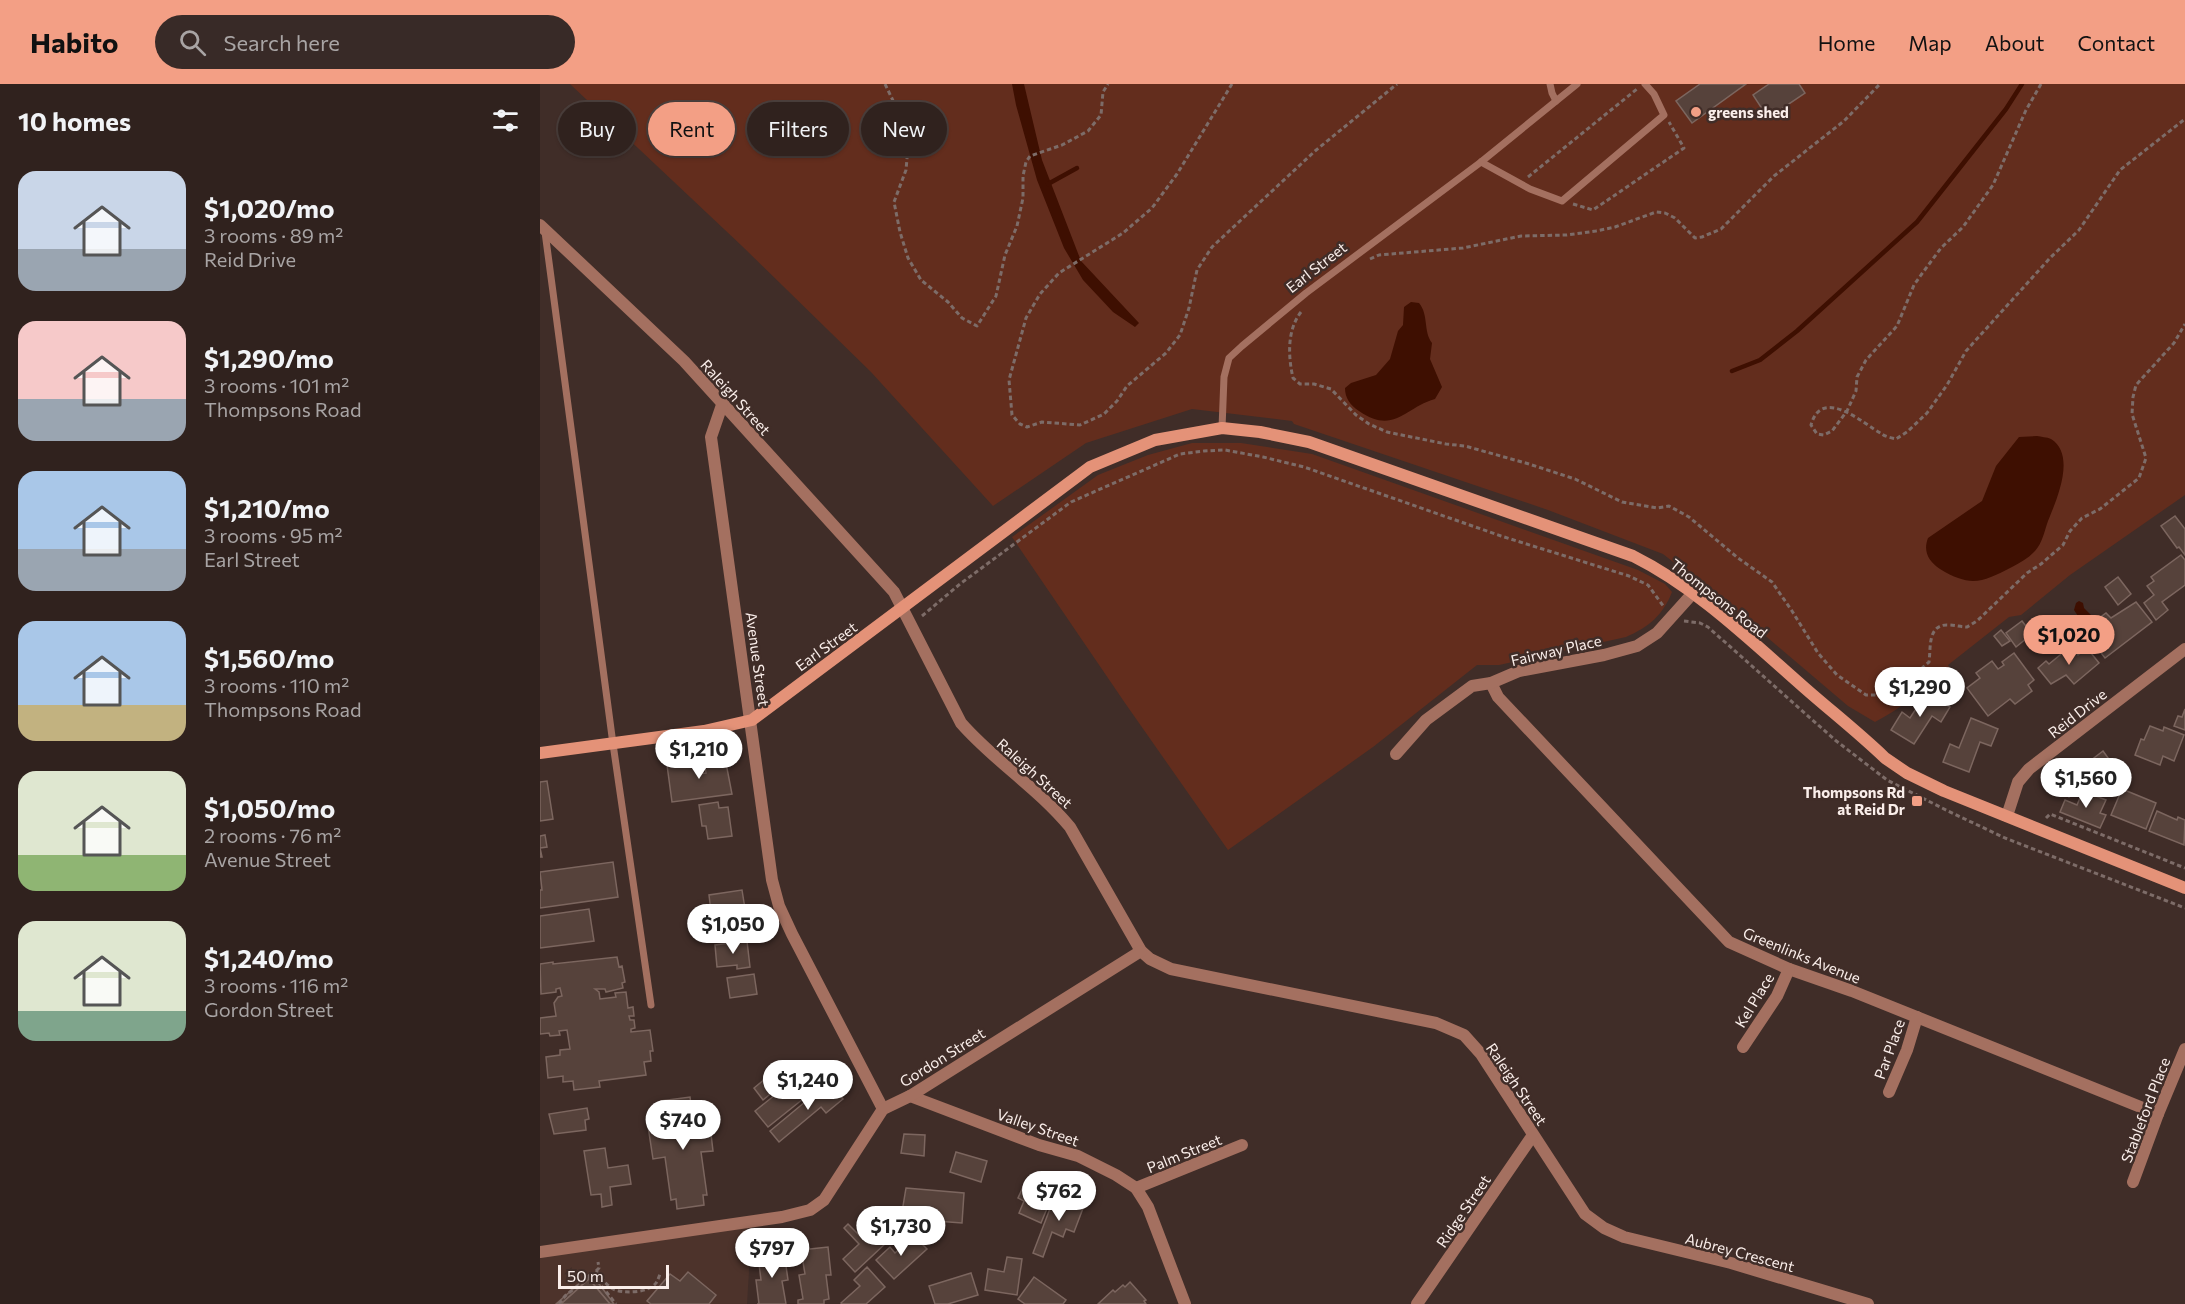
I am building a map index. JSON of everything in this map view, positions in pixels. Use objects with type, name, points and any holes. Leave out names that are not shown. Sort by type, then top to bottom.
[{"type":"street","name":"Raleigh Street","points":[[543,228],[684,360],[722,405],[894,592],[961,723],[976,740],[1056,810],[1070,827],[1140,951],[1150,959],[1171,969],[1436,1023],[1464,1035],[1481,1054],[1585,1214],[1604,1228]]},
{"type":"street","name":"Avenue Street","points":[[722,405],[711,436],[752,720],[772,880],[778,906],[883,1109]]},
{"type":"street","name":"Thompsons Road","points":[[1090,467],[1155,440],[1222,428],[1260,432],[1309,442],[1640,560],[1693,593],[1885,758],[1907,773],[2185,888]]},
{"type":"street","name":"Earl Street","points":[[540,753],[704,731],[752,720],[1090,467]]},
{"type":"street","name":"Fairway Place","points":[[1396,754],[1426,720],[1472,686],[1491,683],[1518,671],[1604,655],[1638,646],[1657,633],[1693,593]]},
{"type":"street","name":"Reid Drive","points":[[2007,816],[2018,782],[2029,769],[2184,650]]},
{"type":"street","name":"Greenlinks Avenue","points":[[1491,683],[1498,697],[1729,942],[1789,969],[1917,1017],[2158,1114]]},
{"type":"street","name":"Gordon Street","points":[[883,1109],[910,1096],[1140,951]]},
{"type":"street","name":"Kel Place","points":[[1743,1047],[1777,996],[1789,969]]},
{"type":"street","name":"Par Place","points":[[1889,1092],[1907,1050],[1917,1017]]},
{"type":"street","name":"Stableford Place","points":[[2133,1182],[2185,1049]]},
{"type":"street","name":"Valley Street","points":[[910,1096],[1039,1145],[1078,1156],[1136,1188],[1148,1207],[1185,1304]]},
{"type":"street","points":[[540,1252],[782,1217],[810,1210],[828,1195],[883,1109]]},
{"type":"street","name":"Ridge Street","points":[[1417,1304],[1533,1135]]},
{"type":"street","name":"Palm Street","points":[[1136,1188],[1242,1145]]},
{"type":"street","name":"Aubrey Crescent","points":[[1604,1228],[1624,1237],[1731,1263],[1868,1304]]},
{"type":"lane","points":[[1550,84],[1556,101]]},
{"type":"lane","name":"Earl Street","points":[[1222,428],[1224,377],[1229,358],[1306,293],[1481,162],[1577,84]]},
{"type":"lane","points":[[1481,162],[1545,196],[1562,201],[1664,115],[1654,94],[1644,84]]},
{"type":"lane","points":[[543,228],[651,1005]]},
{"type":"path","points":[[885,84],[899,113],[908,147],[906,170],[894,202],[908,258],[921,280],[948,302],[962,318],[977,326],[996,296],[1005,255],[1017,226],[1023,198],[1023,176],[1026,162],[1030,156],[1062,146],[1088,131],[1101,115],[1103,92],[1108,84]]},
{"type":"path","points":[[1232,84],[1172,181],[1152,208],[1123,233],[1059,273],[1040,294],[1026,318],[1009,380],[1012,415],[1020,424],[1027,427],[1042,422],[1080,425],[1091,422],[1104,414],[1118,401],[1127,386],[1166,353],[1180,335],[1189,308],[1197,270],[1212,247],[1316,151],[1397,84]]},
{"type":"path","points":[[1521,183],[1644,84]]},
{"type":"path","points":[[1361,265],[1379,255],[1463,248],[1521,236],[1567,235],[1596,231],[1615,227],[1656,212],[1665,213],[1675,219],[1695,238],[1702,237],[1721,229],[1774,176],[1844,121],[1880,84]]},
{"type":"path","points":[[2041,84],[2026,110],[1993,185],[1963,227],[1941,248],[1914,285],[1897,326],[1866,360],[1857,377],[1856,391],[1847,411],[1832,431],[1824,435],[1817,434],[1811,424],[1814,417],[1820,411],[1831,408],[1847,411],[1882,434],[1896,439],[1907,432],[1927,413],[1947,385],[1966,351],[1986,327],[2079,230],[2120,170],[2185,119]]},
{"type":"path","points":[[1562,201],[1593,210],[1684,148],[1664,115]]},
{"type":"path","points":[[1307,307],[1294,321],[1291,333],[1290,365],[1293,378],[1300,384],[1314,384],[1331,389],[1356,415],[1387,432],[1465,446],[1529,464],[1575,479],[1622,502],[1657,508],[1669,506],[1689,517],[1738,558],[1772,582],[1818,653],[1837,675],[1866,695],[1875,697],[1891,695],[1929,662],[1930,639],[1939,627],[1947,624],[1967,627],[1977,621],[2027,573],[2063,545],[2070,531],[2082,518],[2100,509],[2139,478],[2146,458],[2132,414],[2136,385],[2174,343],[2185,324]]},
{"type":"path","points":[[911,625],[969,577],[1071,502],[1180,454],[1204,450],[1225,450],[1304,467],[1501,536],[1629,576],[1648,585],[1664,608]]},
{"type":"path","points":[[2050,813],[2185,868]]},
{"type":"path","points":[[2023,844],[2185,908]]},
{"type":"path","points":[[558,1304],[599,1268],[598,1262]]},
{"type":"path","points":[[596,1271],[608,1285],[615,1290],[624,1291],[651,1288],[657,1283],[660,1274]]},
{"type":"path","points":[[592,1274],[616,1304]]},
{"type":"shaded area","points":[[570,84],[2185,84],[2185,495],[2070,575],[2021,615],[2009,617],[1948,665],[1949,667],[1923,690],[1875,722],[1848,706],[1735,610],[1663,554],[1548,510],[1294,424],[1292,421],[1192,409],[1086,443],[993,506],[871,372],[636,146],[636,102],[589,102]]},
{"type":"shaded area","points":[[1012,84],[1024,84],[1042,160],[1081,261],[1139,323],[1135,327],[1113,312],[1083,280],[1064,248],[1037,180]]},
{"type":"shaded area","points":[[1411,302],[1419,303],[1424,313],[1432,343],[1430,359],[1442,387],[1435,399],[1398,417],[1381,421],[1371,418],[1351,404],[1345,388],[1351,383],[1376,375],[1390,359],[1398,331],[1403,325],[1404,307]]},
{"type":"shaded area","points":[[2037,436],[2051,439],[2059,446],[2064,467],[2056,502],[2036,550],[2016,565],[1977,581],[1960,579],[1936,566],[1926,551],[1928,538],[1982,501],[1996,466],[2019,437]]},
{"type":"shaded area","points":[[1192,443],[1241,443],[1312,454],[1638,570],[1665,584],[1672,592],[1660,614],[1642,629],[1626,637],[1499,665],[1477,665],[1373,747],[1228,850],[1012,537],[1098,475],[1148,455]]},
{"type":"shaded area","points":[[2079,601],[2091,615],[2085,621],[2080,619],[2074,610]]},
{"type":"shaded area","points":[[2061,631],[2066,638],[2049,651],[2044,645]]},
{"type":"shaded area","points":[[752,1220],[747,1304],[540,1304],[540,1252]]},
{"type":"building","name":"greens shed","points":[[1700,84],[1746,84],[1692,123],[1676,101]]},
{"type":"building","name":"greens shed","points":[[1769,84],[1799,84],[1805,93],[1768,118],[1753,95]]},
{"type":"building","points":[[2175,516],[2185,529],[2185,555],[2161,526]]},
{"type":"building","points":[[2181,555],[2185,560],[2185,585],[2162,602],[2168,610],[2156,620],[2144,603],[2154,595],[2147,586],[2154,581],[2151,577]]},
{"type":"building","points":[[2118,577],[2131,594],[2118,605],[2105,587]]},
{"type":"building","points":[[2136,602],[2152,622],[2105,658],[2083,630],[2106,613],[2111,618]]},
{"type":"building","points":[[2022,621],[2032,634],[2016,647],[2006,633]]},
{"type":"building","points":[[2001,630],[2010,641],[2002,646],[1994,636]]},
{"type":"building","points":[[2071,646],[2078,655],[2087,648],[2099,663],[2074,684],[2066,675],[2051,684],[2038,668],[2046,661],[2049,664]]},
{"type":"building","points":[[2014,653],[2034,680],[2028,685],[2032,691],[2015,704],[2010,699],[1988,716],[1967,688],[1980,678],[1976,673],[1992,661],[1998,669],[2004,665],[2002,662]]},
{"type":"building","points":[[1927,692],[1950,707],[1941,722],[1932,716],[1914,744],[1891,730],[1902,712],[1910,718]]},
{"type":"building","points":[[2185,709],[2185,730],[2174,726],[2178,716],[2182,717]]},
{"type":"building","points":[[1971,718],[1998,729],[1991,746],[1980,742],[1969,772],[1943,762],[1950,744],[1959,748]]},
{"type":"building","points":[[2150,726],[2163,731],[2164,727],[2184,735],[2174,761],[2163,756],[2160,765],[2135,755],[2141,739],[2144,740]]},
{"type":"building","points":[[2103,751],[2119,773],[2096,790],[2091,783],[2069,797],[2060,784]]},
{"type":"building","points":[[725,758],[732,794],[672,802],[667,765],[696,761],[698,774],[706,773],[704,760]]},
{"type":"building","points":[[547,781],[553,819],[540,821],[540,782]]},
{"type":"building","points":[[2122,789],[2156,803],[2146,829],[2111,815]]},
{"type":"building","points":[[2083,791],[2106,800],[2100,813],[2106,815],[2100,828],[2060,812],[2065,800],[2077,805]]},
{"type":"building","points":[[718,802],[719,808],[728,807],[732,836],[708,839],[706,826],[702,826],[699,805]]},
{"type":"building","points":[[2157,811],[2177,820],[2178,817],[2185,820],[2184,845],[2149,831]]},
{"type":"building","points":[[545,835],[547,847],[540,848],[540,836]]},
{"type":"building","points":[[613,862],[618,897],[540,908],[540,890],[542,890],[540,872]]},
{"type":"building","points":[[742,890],[746,915],[712,920],[709,895]]},
{"type":"building","points":[[589,909],[594,941],[540,948],[540,916]]},
{"type":"building","points":[[747,941],[750,967],[737,969],[737,965],[717,967],[715,945]]},
{"type":"building","points":[[617,957],[619,967],[622,966],[625,982],[622,983],[623,988],[606,992],[605,989],[595,989],[599,992],[600,999],[616,997],[615,993],[626,992],[628,1008],[633,1007],[634,1016],[629,1016],[630,1020],[634,1020],[635,1028],[631,1029],[631,1032],[650,1030],[653,1051],[650,1051],[651,1061],[644,1062],[646,1075],[599,1081],[600,1087],[574,1090],[573,1081],[563,1082],[563,1076],[548,1078],[546,1057],[560,1055],[560,1050],[570,1049],[567,1030],[559,1031],[560,1035],[540,1034],[540,1018],[556,1016],[554,1003],[558,997],[562,996],[560,988],[556,989],[556,992],[541,994],[540,964]]},
{"type":"building","points":[[754,974],[757,994],[730,998],[727,978]]},
{"type":"building","points":[[805,1071],[818,1087],[768,1127],[755,1111]]},
{"type":"building","points":[[771,1074],[780,1086],[763,1100],[754,1088]]},
{"type":"building","points":[[829,1082],[843,1099],[826,1113],[821,1107],[779,1142],[770,1131]]},
{"type":"building","points":[[690,1097],[692,1112],[696,1112],[697,1119],[709,1117],[713,1151],[701,1152],[707,1195],[703,1195],[704,1205],[677,1209],[676,1199],[671,1200],[665,1157],[653,1159],[648,1126],[665,1123],[666,1115],[663,1113],[661,1101]]},
{"type":"building","points":[[587,1108],[589,1119],[585,1120],[586,1130],[554,1134],[549,1114]]},
{"type":"building","points":[[904,1134],[925,1135],[924,1156],[901,1153]]},
{"type":"building","points":[[605,1148],[608,1168],[628,1165],[631,1184],[610,1187],[612,1205],[602,1207],[601,1194],[591,1195],[584,1151]]},
{"type":"building","points":[[956,1152],[987,1161],[981,1182],[950,1172]]},
{"type":"building","points":[[1024,1185],[1053,1194],[1041,1223],[1019,1213],[1024,1201],[1018,1198]]},
{"type":"building","points":[[906,1188],[964,1193],[962,1223],[936,1221],[936,1215],[902,1212]]},
{"type":"building","points":[[1063,1197],[1085,1203],[1074,1232],[1066,1229],[1063,1237],[1052,1232],[1043,1257],[1033,1253],[1051,1206],[1058,1209]]},
{"type":"building","points":[[848,1224],[859,1235],[870,1225],[886,1243],[855,1272],[843,1259],[859,1244],[844,1228]]},
{"type":"building","points":[[914,1236],[927,1249],[894,1279],[876,1260],[890,1247],[895,1253]]},
{"type":"building","points":[[828,1247],[831,1275],[826,1275],[829,1299],[824,1300],[824,1304],[798,1304],[798,1300],[803,1299],[799,1275],[805,1274],[801,1250]]},
{"type":"building","points":[[784,1252],[788,1280],[782,1281],[786,1304],[759,1304],[756,1280],[761,1280],[758,1256]]},
{"type":"building","points":[[1007,1257],[1022,1259],[1017,1295],[985,1290],[988,1269],[1004,1272]]},
{"type":"building","points":[[867,1267],[885,1287],[866,1304],[842,1304],[860,1286],[854,1280]]},
{"type":"building","points":[[688,1272],[716,1295],[709,1304],[651,1304],[647,1301],[670,1274],[680,1281]]},
{"type":"building","points":[[591,1273],[614,1304],[610,1304],[589,1279],[561,1304],[556,1304]]},
{"type":"building","points":[[971,1273],[978,1295],[948,1304],[935,1304],[929,1286]]},
{"type":"building","points":[[1034,1277],[1066,1300],[1063,1304],[1025,1304],[1018,1299]]},
{"type":"building","points":[[589,1279],[610,1304],[561,1304]]},
{"type":"building","points":[[1130,1282],[1146,1300],[1144,1301],[1146,1304],[1098,1304],[1113,1290],[1115,1292]]},
{"type":"waterway","points":[[1732,371],[1760,360],[1797,331],[1917,222],[2006,109],[2022,84]]},
{"type":"waterway","points":[[1048,184],[1077,168]]},
{"type":"place","name":"greens shed","points":[[1696,112]]},
{"type":"place","name":"Thompsons Rd at Reid Dr","points":[[1917,801]]}]
